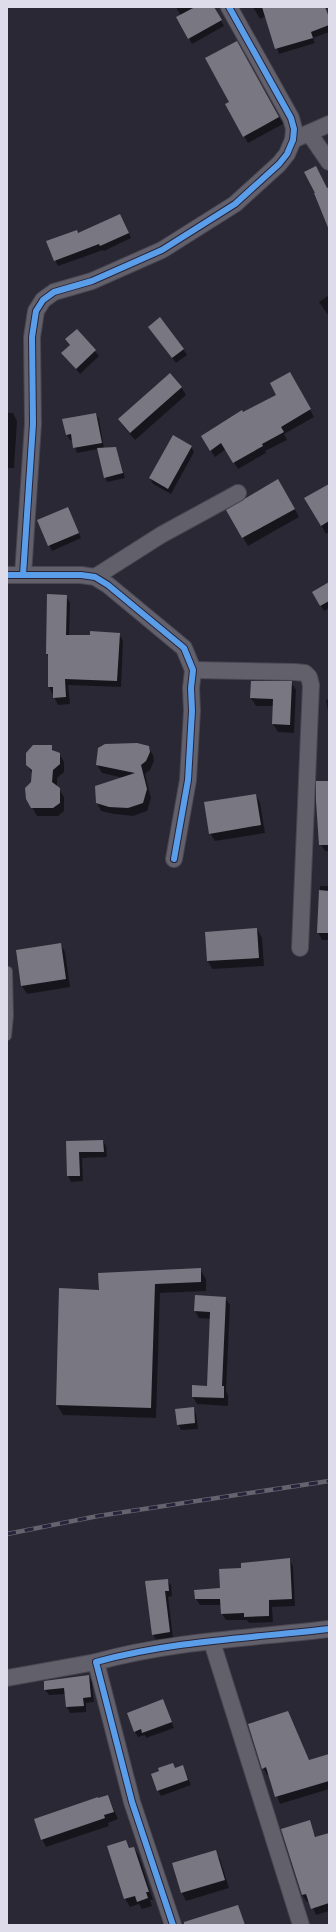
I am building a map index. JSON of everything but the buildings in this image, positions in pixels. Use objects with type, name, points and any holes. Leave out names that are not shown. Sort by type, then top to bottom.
[{"type":"street","points":[[23,575],[33,424],[32,337],[36,311],[43,300],[54,292],[92,281],[162,250],[235,204],[279,164],[287,154],[293,140],[294,129],[291,118],[229,7]]},
{"type":"street","points":[[293,140],[329,124]]},
{"type":"street","points":[[309,133],[329,162]]},
{"type":"street","points":[[95,577],[161,535],[238,493]]},
{"type":"street","points":[[7,575],[81,575],[95,577],[108,585],[184,648],[194,670],[191,688],[192,711],[188,780],[174,859]]},
{"type":"street","points":[[194,670],[295,672],[305,673],[309,677],[311,685],[300,948]]},
{"type":"street","points":[[7,1678],[96,1662],[124,1654],[212,1642],[329,1629]]},
{"type":"street","points":[[212,1642],[301,1925]]},
{"type":"street","points":[[96,1662],[132,1802],[173,1925]]},
{"type":"lane","points":[[7,1036],[9,1016],[8,971]]},
{"type":"railway","points":[[7,1534],[98,1516],[329,1481]]},
{"type":"cycle path","points":[[23,575],[33,424],[32,337],[36,311],[43,300],[54,292],[92,281],[162,250],[235,204],[279,164],[287,154],[293,140],[294,129],[291,118],[229,7]]},
{"type":"cycle path","points":[[7,575],[81,575],[95,577],[108,585],[184,648],[193,670],[191,688],[192,711],[188,780],[174,859]]},
{"type":"cycle path","points":[[173,1925],[132,1802],[96,1662],[153,1649],[212,1641],[329,1629]]}]
